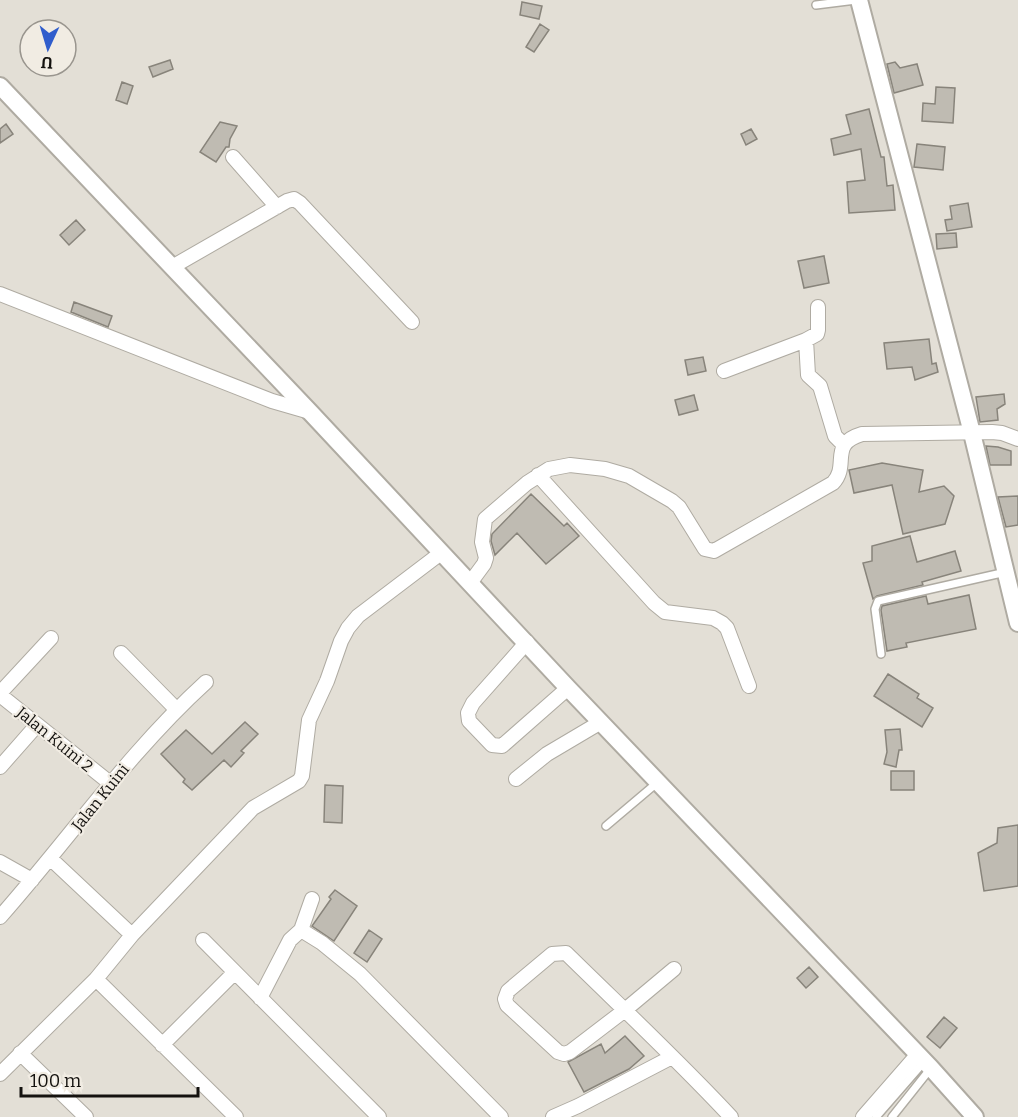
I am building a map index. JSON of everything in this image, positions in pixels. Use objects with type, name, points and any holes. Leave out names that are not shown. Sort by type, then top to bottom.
[{"type":"street","points":[[858,0],[972,433],[1018,623]]},
{"type":"street","points":[[1,91],[310,412],[975,1117]]},
{"type":"street","points":[[233,157],[277,207]]},
{"type":"street","points":[[172,267],[294,199],[300,202],[412,322]]},
{"type":"street","points":[[0,294],[272,402],[310,412]]},
{"type":"street","points":[[724,371],[817,334],[818,307]]},
{"type":"street","points":[[806,340],[808,375],[820,386],[835,436],[844,445]]},
{"type":"street","points":[[470,583],[486,558],[482,542],[485,519],[538,475],[549,469],[570,465],[605,469],[629,476],[679,507],[705,549],[714,551],[833,483],[838,474],[844,445],[847,440],[862,434],[1002,433],[1018,439]]},
{"type":"street","points":[[538,475],[654,603],[665,612],[713,618],[727,628],[749,686]]},
{"type":"street","points":[[0,1074],[96,979],[132,935],[253,808],[299,781],[302,776],[309,720],[348,628],[358,616],[441,553]]},
{"type":"street","points":[[0,694],[51,638]]},
{"type":"street","points":[[527,642],[473,703],[468,713],[469,721],[492,745],[502,746],[568,688]]},
{"type":"street","points":[[121,653],[177,709]]},
{"type":"street","name":"Jalan Kuini","points":[[0,917],[51,859],[110,783],[177,709],[206,682]]},
{"type":"street","name":"Jalan Kuini 2","points":[[0,694],[110,783]]},
{"type":"street","points":[[516,779],[547,754],[601,722]]},
{"type":"street","points":[[0,767],[37,725]]},
{"type":"street","points":[[51,859],[132,935]]},
{"type":"street","points":[[0,862],[32,880]]},
{"type":"street","points":[[260,998],[290,940],[301,930],[312,898]]},
{"type":"street","points":[[301,930],[322,943],[360,974],[501,1117]]},
{"type":"street","points":[[203,940],[379,1117]]},
{"type":"street","points":[[674,969],[625,1010],[570,1052],[564,1054],[558,1052],[507,1005],[505,999],[507,991],[552,954],[566,953],[625,1010],[731,1117]]},
{"type":"street","points":[[162,1045],[234,973]]},
{"type":"street","points":[[96,979],[236,1117]]},
{"type":"street","points":[[20,1053],[86,1117]]},
{"type":"street","points":[[554,1117],[578,1107],[672,1057]]},
{"type":"street","points":[[863,1117],[924,1061]]},
{"type":"lane","points":[[816,5],[858,0]]},
{"type":"lane","points":[[882,654],[875,609],[878,601],[1006,572]]},
{"type":"lane","points":[[606,826],[658,782]]},
{"type":"lane","points":[[876,1117],[924,1061]]},
{"type":"lane","points":[[892,1117],[924,1061]]},
{"type":"building","points":[[522,2],[542,6],[539,19],[520,15]]},
{"type":"building","points":[[540,24],[549,30],[534,52],[526,47]]},
{"type":"building","points":[[170,60],[173,69],[153,77],[149,67]]},
{"type":"building","points":[[895,62],[900,68],[917,64],[923,85],[894,93],[887,64]]},
{"type":"building","points":[[122,82],[133,86],[127,104],[116,100]]},
{"type":"building","points":[[936,87],[955,88],[953,123],[922,121],[923,103],[935,104]]},
{"type":"building","points":[[869,109],[881,157],[884,157],[887,186],[893,185],[895,210],[849,213],[847,182],[865,180],[861,149],[834,155],[831,139],[851,134],[846,115]]},
{"type":"building","points":[[220,122],[237,126],[230,139],[229,147],[226,147],[216,162],[200,152]]},
{"type":"building","points":[[6,124],[13,134],[0,143],[0,129]]},
{"type":"building","points":[[751,129],[757,139],[746,145],[741,134]]},
{"type":"building","points":[[917,144],[945,147],[943,170],[914,167]]},
{"type":"building","points":[[968,203],[972,227],[947,231],[945,220],[952,219],[950,206]]},
{"type":"building","points":[[76,220],[85,230],[69,245],[60,235]]},
{"type":"building","points":[[956,233],[957,247],[937,249],[936,234]]},
{"type":"building","points":[[824,256],[829,283],[804,288],[798,261]]},
{"type":"building","points":[[74,302],[112,316],[108,327],[71,312]]},
{"type":"building","points":[[929,339],[932,364],[936,363],[938,372],[915,380],[912,367],[887,369],[884,343]]},
{"type":"building","points":[[703,357],[706,371],[688,375],[685,360]]},
{"type":"building","points":[[1004,394],[1005,404],[997,409],[998,420],[980,422],[976,397]]},
{"type":"building","points":[[694,395],[698,410],[679,415],[675,400]]},
{"type":"building","points":[[986,446],[1011,451],[1011,465],[990,465]]},
{"type":"building","points":[[882,463],[923,470],[919,492],[944,486],[954,496],[945,524],[903,534],[892,485],[854,493],[849,470]]},
{"type":"building","points":[[531,494],[564,526],[567,523],[579,536],[546,564],[517,533],[495,555],[491,541],[492,534]]},
{"type":"building","points":[[1018,496],[1018,525],[1006,527],[998,497]]},
{"type":"building","points":[[910,536],[917,562],[955,551],[961,571],[922,582],[923,585],[877,596],[873,599],[863,563],[872,561],[872,546]]},
{"type":"building","points":[[969,595],[976,629],[906,643],[907,647],[887,651],[882,606],[926,596],[928,604]]},
{"type":"building","points":[[888,674],[919,694],[917,698],[933,708],[922,727],[874,696]]},
{"type":"building","points":[[245,722],[258,734],[241,751],[244,753],[231,767],[224,760],[192,790],[183,782],[185,779],[161,754],[186,730],[212,754]]},
{"type":"building","points":[[900,729],[902,750],[899,750],[896,767],[884,764],[887,752],[885,730]]},
{"type":"building","points":[[891,771],[914,771],[914,790],[891,790]]},
{"type":"building","points":[[325,785],[343,786],[342,823],[324,822]]},
{"type":"building","points":[[1018,825],[1018,886],[984,891],[978,853],[997,843],[998,828]]},
{"type":"building","points":[[335,890],[357,906],[334,941],[312,926]]},
{"type":"building","points":[[369,930],[382,939],[367,962],[354,953]]},
{"type":"building","points":[[809,967],[818,977],[806,988],[797,978]]},
{"type":"building","points":[[944,1017],[957,1028],[940,1048],[927,1037]]},
{"type":"building","points":[[625,1036],[644,1056],[629,1069],[584,1092],[568,1062],[601,1044],[605,1053]]}]
